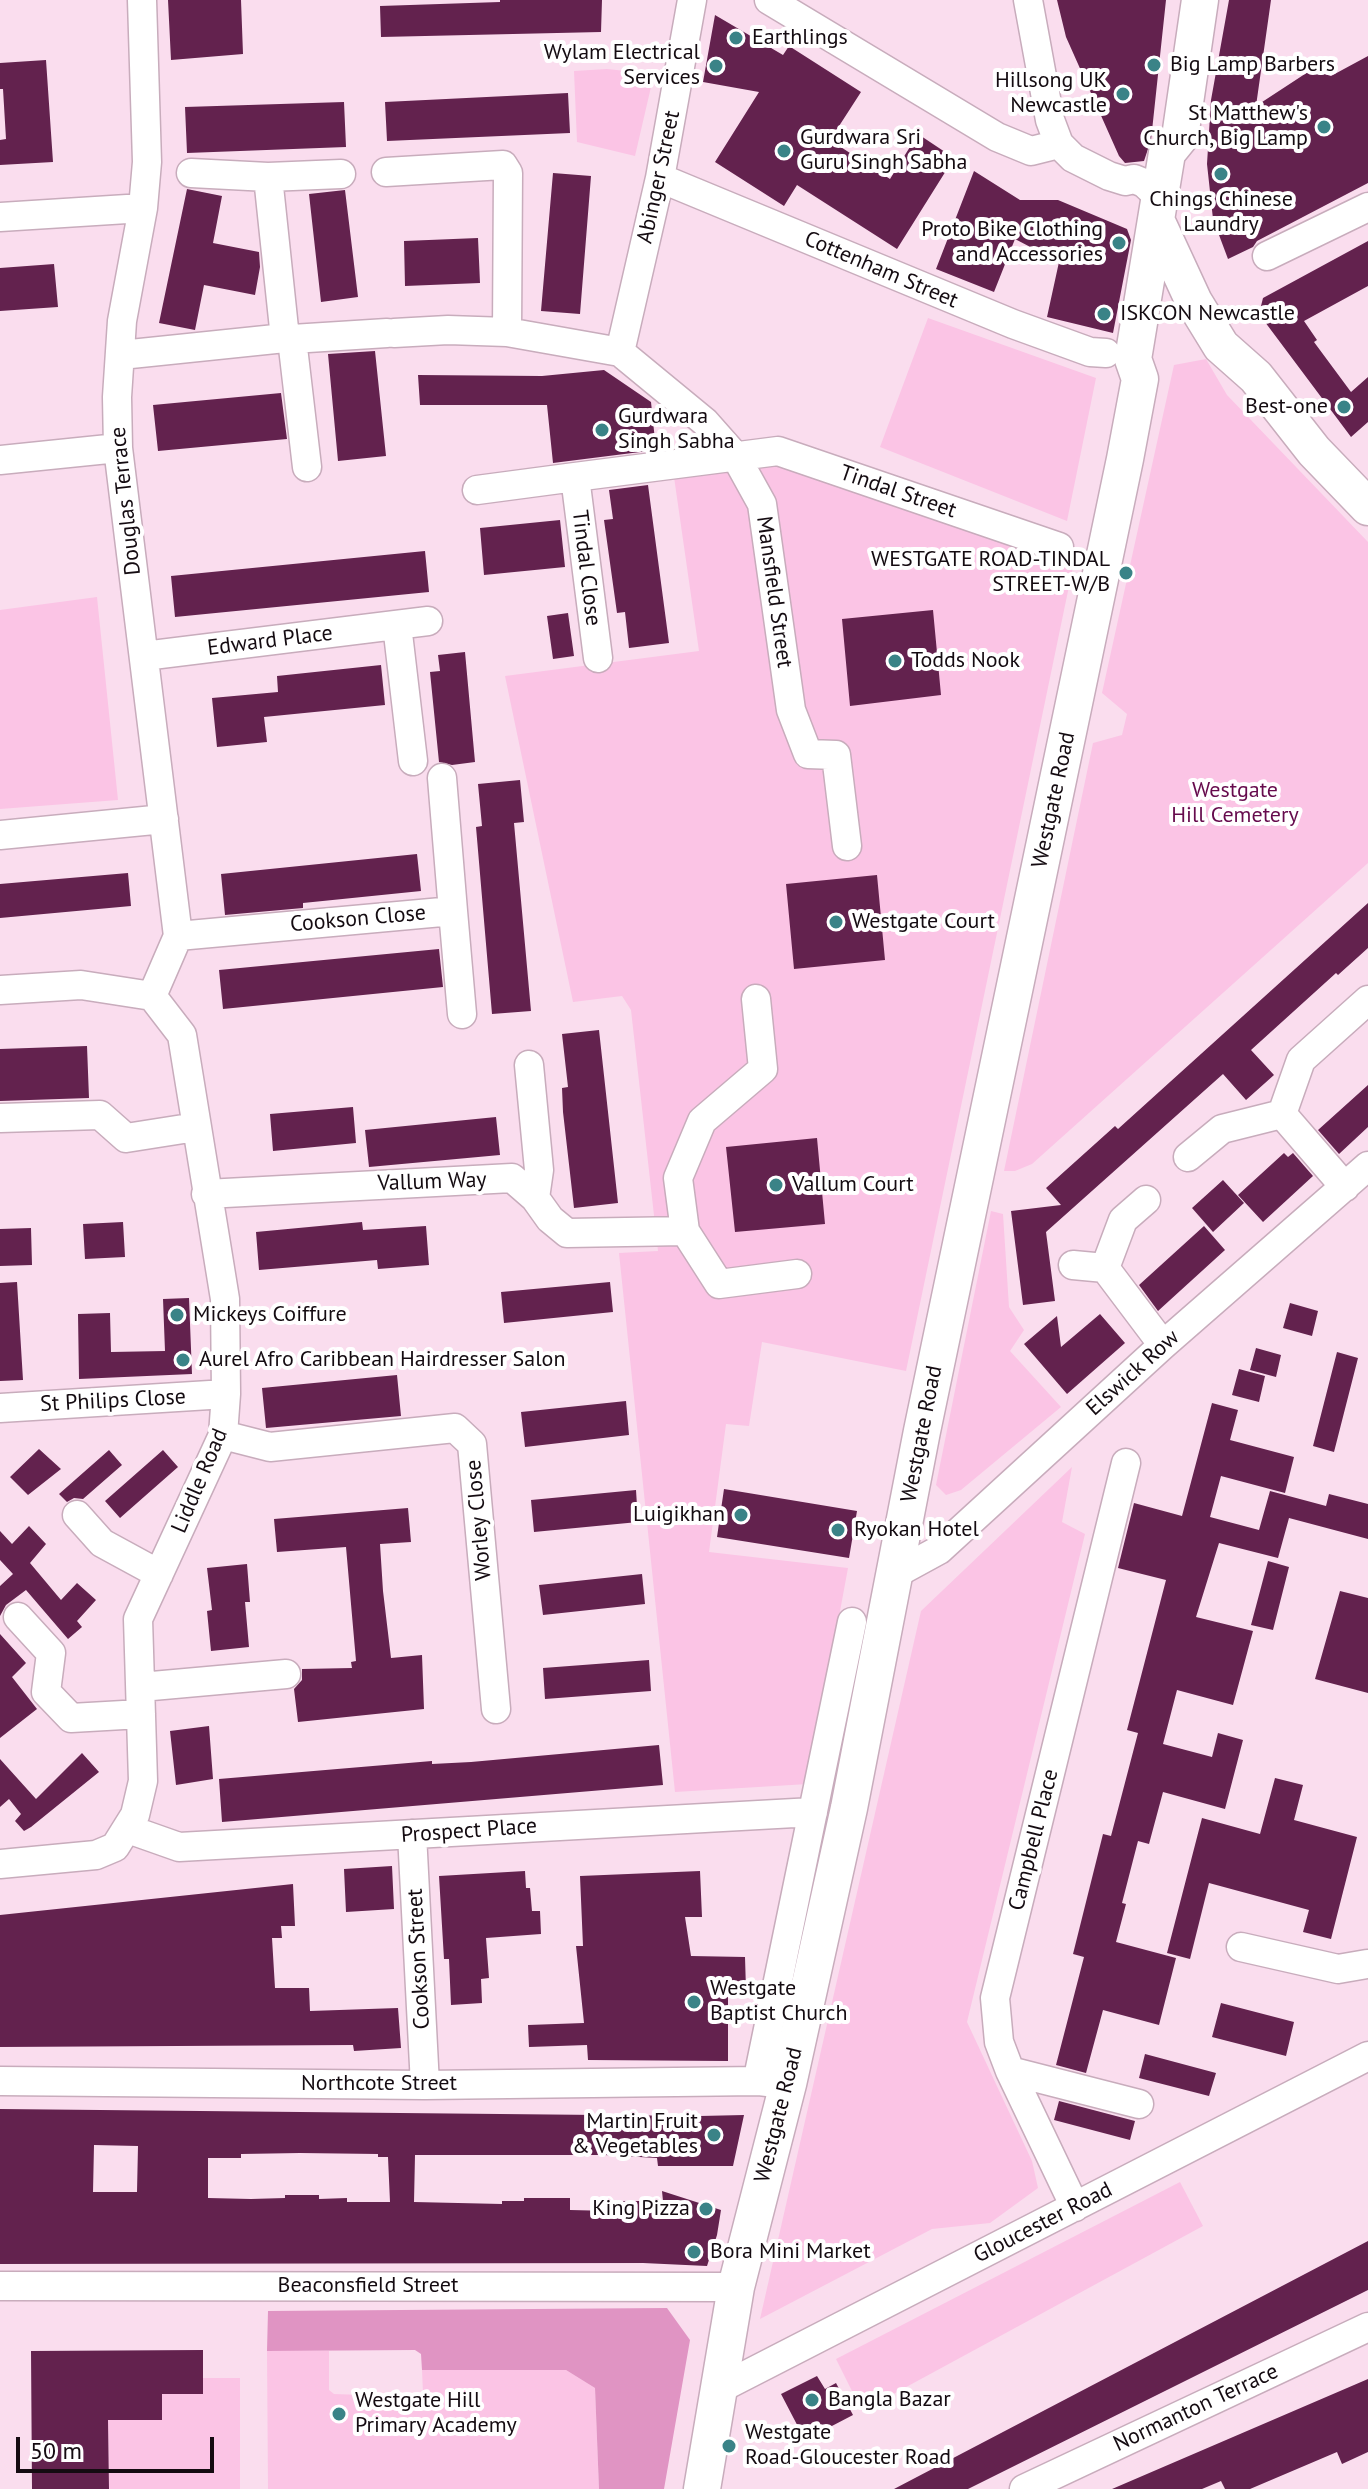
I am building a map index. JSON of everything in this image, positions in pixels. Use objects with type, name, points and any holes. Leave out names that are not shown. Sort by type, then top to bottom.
[{"type":"main road","name":"Westgate Road","points":[[702,2489],[717,2390],[774,2083],[849,1808],[934,1374],[1140,379],[1133,359],[1188,157],[1180,137],[1200,0]]},
{"type":"main road","points":[[1168,228],[1194,302],[1216,338],[1256,377],[1314,451],[1368,507]]},
{"type":"street","name":"Douglas Terrace","points":[[142,0],[147,162],[143,208],[122,321],[117,397],[118,448],[178,936]]},
{"type":"street","name":"Abinger Street","points":[[620,352],[660,178],[692,0]]},
{"type":"street","points":[[769,0],[898,80],[1014,146],[1040,151],[1059,144]]},
{"type":"street","points":[[1028,0],[1050,120],[1059,144],[1073,158],[1125,181],[1168,228]]},
{"type":"street","points":[[386,172],[503,165],[508,173],[507,332]]},
{"type":"street","points":[[191,173],[268,177],[341,174]]},
{"type":"street","points":[[268,177],[307,467]]},
{"type":"street","name":"Cottenham Street","points":[[660,178],[1013,324],[1090,352],[1106,353]]},
{"type":"street","points":[[1267,256],[1368,207]]},
{"type":"street","points":[[0,217],[143,208]]},
{"type":"street","name":"Mansfield Street","points":[[121,355],[288,338],[448,330],[507,332],[620,352],[705,422],[736,457],[762,504],[791,710],[808,754],[836,755],[847,846]]},
{"type":"street","points":[[0,460],[118,448]]},
{"type":"street","name":"Tindal Street","points":[[736,457],[778,451],[1059,547]]},
{"type":"street","name":"Tindal Close","points":[[477,490],[736,457]]},
{"type":"street","name":"Tindal Close","points":[[575,477],[598,658]]},
{"type":"street","name":"Edward Place","points":[[144,656],[428,621]]},
{"type":"street","points":[[397,625],[413,761]]},
{"type":"street","name":"Cookson Close","points":[[178,936],[453,911],[442,778]]},
{"type":"street","points":[[0,835],[164,819]]},
{"type":"street","points":[[453,911],[462,1014]]},
{"type":"street","points":[[0,990],[81,985],[152,996],[178,936]]},
{"type":"street","name":"Liddle Road","points":[[128,1829],[135,1815],[143,1781],[138,1619],[223,1435],[226,1394],[225,1299],[182,1035],[152,996]]},
{"type":"street","points":[[756,999],[763,1069],[702,1121],[678,1178],[685,1231],[719,1284],[797,1274]]},
{"type":"street","points":[[1282,1114],[1301,1060],[1368,1000]]},
{"type":"street","points":[[529,1065],[539,1170],[535,1198]]},
{"type":"street","points":[[1188,1157],[1222,1129],[1282,1114]]},
{"type":"street","points":[[1282,1114],[1345,1187]]},
{"type":"street","points":[[0,1118],[100,1115],[126,1138],[196,1127]]},
{"type":"street","name":"Elswick Row","points":[[895,1574],[939,1550],[1163,1345],[1368,1166]]},
{"type":"street","name":"Vallum Way","points":[[206,1194],[512,1178],[567,1233],[685,1231]]},
{"type":"street","points":[[1105,1268],[1123,1220],[1146,1200]]},
{"type":"street","points":[[1073,1265],[1105,1268],[1163,1345]]},
{"type":"street","name":"St Philips Close","points":[[0,1408],[226,1394]]},
{"type":"street","name":"Worley Close","points":[[223,1435],[270,1447],[455,1428],[472,1444],[496,1709]]},
{"type":"street","name":"Campbell Place","points":[[1075,2207],[1010,2071],[999,2042],[995,1998],[1126,1463]]},
{"type":"street","points":[[77,1515],[102,1543],[159,1574]]},
{"type":"street","points":[[18,1617],[51,1653],[46,1692],[71,1718],[141,1700],[286,1674]]},
{"type":"street","points":[[774,2083],[813,1812],[852,1622]]},
{"type":"street","name":"Prospect Place","points":[[128,1829],[179,1847],[813,1812]]},
{"type":"street","points":[[0,1864],[96,1855],[115,1847],[128,1829]]},
{"type":"street","name":"Cookson Street","points":[[412,1834],[425,2085]]},
{"type":"street","points":[[1241,1947],[1338,1969],[1368,1964]]},
{"type":"street","name":"Gloucester Road","points":[[717,2390],[1368,2056]]},
{"type":"street","points":[[1010,2071],[1139,2104]]},
{"type":"street","name":"Northcote Street","points":[[0,2081],[425,2085],[774,2083]]},
{"type":"street","name":"Beaconsfield Street","points":[[0,2286],[736,2287]]},
{"type":"street","name":"Normanton Terrace","points":[[1034,2487],[1368,2327]]},
{"type":"green space","points":[[607,69],[654,74],[635,156],[577,142],[574,71]]},
{"type":"green space","points":[[928,318],[1096,378],[1067,521],[880,447]]},
{"type":"green space","name":"Westgate Hill Cemetery","points":[[1206,359],[1227,395],[1368,542],[1368,863],[1032,1164],[1015,1171],[1004,1171],[1093,743],[1122,735],[1127,714],[1102,693],[1174,365]]},
{"type":"green space","points":[[787,465],[1073,567],[906,1371],[762,1342],[749,1426],[726,1424],[709,1552],[848,1568],[808,1784],[675,1792],[619,1253],[658,1251],[631,1010],[622,996],[573,1002],[505,676],[699,651],[674,477]]},
{"type":"green space","points":[[97,597],[118,800],[0,809],[0,610]]},
{"type":"green space","points":[[991,1211],[1003,1214],[1009,1307],[1024,1330],[1010,1351],[1061,1407],[961,1490],[946,1495],[936,1485]]},
{"type":"green space","points":[[1072,1467],[1062,1522],[1085,1534],[967,2022],[1032,2161],[1038,2188],[990,2223],[932,2229],[760,2319],[921,1611]]},
{"type":"green space","points":[[1180,2182],[1203,2226],[862,2411],[836,2359]]},
{"type":"green space","points":[[267,2351],[329,2351],[329,2390],[334,2394],[419,2397],[423,2393],[422,2370],[566,2370],[595,2388],[599,2489],[268,2489]]},
{"type":"green space","points":[[203,2378],[240,2378],[240,2489],[109,2489],[108,2420],[162,2394],[203,2394]]},
{"type":"shaded area","points":[[667,2308],[690,2340],[664,2489],[599,2489],[595,2388],[566,2370],[422,2370],[421,2354],[415,2350],[267,2351],[268,2311]]},
{"type":"building","points":[[168,0],[241,0],[243,54],[171,60]]},
{"type":"building","points":[[500,0],[602,0],[601,32],[381,37],[380,6]]},
{"type":"building","name":"Hillsong UK Newcastle","points":[[1057,0],[1166,0],[1151,140],[1144,161],[1125,163],[1119,156],[1066,37]]},
{"type":"building","points":[[1229,0],[1271,0],[1256,106],[1311,70],[1331,76],[1368,56],[1368,183],[1228,259],[1213,219],[1207,164],[1211,100]]},
{"type":"building","name":"Gurdwara Sri Guru Singh Sabha","points":[[715,15],[783,55],[789,46],[861,92],[830,140],[890,179],[918,134],[954,158],[897,249],[797,185],[784,206],[715,162],[759,92],[703,82]]},
{"type":"building","points":[[46,60],[53,162],[0,165],[0,140],[6,139],[0,63]]},
{"type":"building","points":[[568,93],[570,133],[387,141],[385,102]]},
{"type":"building","points":[[344,102],[346,147],[187,153],[185,107]]},
{"type":"building","points":[[974,171],[1020,200],[1058,200],[1127,229],[1131,240],[1113,333],[1047,317],[1059,262],[1015,239],[994,292],[936,269]]},
{"type":"building","points":[[553,173],[591,176],[580,314],[541,311]]},
{"type":"building","points":[[187,189],[222,196],[213,243],[259,252],[260,267],[255,295],[204,285],[195,330],[159,323]]},
{"type":"building","points":[[345,190],[358,297],[321,302],[309,194]]},
{"type":"building","points":[[478,238],[480,283],[405,286],[404,241]]},
{"type":"building","points":[[1368,241],[1368,286],[1304,321],[1317,340],[1314,342],[1351,392],[1368,377],[1368,422],[1351,437],[1259,314],[1263,298]]},
{"type":"building","points":[[54,264],[58,307],[0,311],[0,268]]},
{"type":"building","points":[[375,351],[386,456],[338,461],[328,354]]},
{"type":"building","name":"Gurdwara Singh Sabha","points":[[604,370],[651,402],[656,450],[553,463],[547,405],[420,405],[418,375],[542,376]]},
{"type":"building","points":[[281,393],[287,439],[158,451],[153,405]]},
{"type":"building","points":[[648,485],[669,643],[629,648],[625,612],[617,613],[604,520],[613,519],[609,490]]},
{"type":"building","points":[[560,520],[565,567],[484,575],[480,528]]},
{"type":"building","points":[[425,551],[429,592],[175,617],[171,576]]},
{"type":"building","name":"Todds Nook","points":[[933,610],[941,695],[850,706],[842,619]]},
{"type":"building","points":[[568,613],[574,656],[553,659],[547,616]]},
{"type":"building","points":[[465,652],[475,762],[452,765],[439,762],[430,672],[440,671],[438,655]]},
{"type":"building","points":[[381,665],[385,705],[264,717],[267,742],[217,747],[212,698],[278,692],[277,676]]},
{"type":"building","points":[[520,780],[524,822],[514,823],[531,1011],[492,1014],[476,827],[482,826],[478,784]]},
{"type":"building","points":[[417,854],[421,891],[303,903],[303,908],[225,915],[221,874]]},
{"type":"building","points":[[128,873],[131,906],[0,918],[0,884]]},
{"type":"building","name":"Westgate Court","points":[[877,875],[885,960],[794,969],[786,884]]},
{"type":"building","points":[[1368,903],[1368,948],[1251,1050],[1274,1075],[1246,1100],[1223,1074],[1046,1232],[1055,1301],[1023,1305],[1011,1211],[1061,1205],[1046,1188],[1115,1126],[1118,1129]]},
{"type":"building","points":[[439,949],[443,987],[223,1009],[219,970]]},
{"type":"building","points":[[599,1030],[618,1203],[574,1208],[563,1112],[562,1088],[568,1087],[562,1034]]},
{"type":"building","points":[[87,1046],[89,1098],[0,1101],[0,1049]]},
{"type":"building","points":[[1368,1085],[1368,1127],[1339,1154],[1318,1130]]},
{"type":"building","points":[[353,1107],[356,1143],[273,1151],[270,1114]]},
{"type":"building","points":[[496,1117],[500,1155],[369,1167],[365,1130]]},
{"type":"building","name":"Vallum Court","points":[[817,1138],[825,1224],[735,1232],[726,1147]]},
{"type":"building","points":[[1284,1153],[1288,1157],[1293,1153],[1313,1176],[1263,1222],[1238,1195]]},
{"type":"building","points":[[1223,1180],[1244,1203],[1213,1232],[1192,1208]]},
{"type":"building","points":[[123,1222],[125,1257],[85,1259],[83,1224]]},
{"type":"building","points":[[362,1222],[363,1230],[426,1226],[429,1265],[378,1269],[377,1260],[259,1270],[256,1232]]},
{"type":"building","points":[[1204,1226],[1225,1250],[1158,1311],[1139,1285]]},
{"type":"building","points":[[31,1228],[32,1265],[0,1266],[0,1229]]},
{"type":"building","points":[[17,1282],[23,1380],[0,1381],[0,1283]]},
{"type":"building","points":[[610,1282],[613,1312],[504,1323],[501,1292]]},
{"type":"building","points":[[189,1298],[192,1374],[79,1379],[78,1314],[110,1313],[111,1352],[165,1351],[163,1299]]},
{"type":"building","points":[[1290,1303],[1318,1311],[1312,1336],[1283,1328]]},
{"type":"building","points":[[1100,1314],[1125,1343],[1067,1394],[1024,1344],[1057,1316],[1061,1347]]},
{"type":"building","points":[[1256,1348],[1281,1355],[1276,1377],[1250,1370]]},
{"type":"building","points":[[1337,1352],[1358,1358],[1334,1452],[1313,1446]]},
{"type":"building","points":[[1239,1369],[1265,1376],[1259,1402],[1232,1395]]},
{"type":"building","points":[[397,1375],[401,1416],[266,1428],[262,1388]]},
{"type":"building","points":[[626,1401],[629,1435],[525,1447],[521,1412]]},
{"type":"building","points":[[1212,1403],[1238,1410],[1230,1440],[1294,1457],[1285,1493],[1221,1476],[1210,1517],[1259,1530],[1270,1491],[1326,1506],[1329,1494],[1368,1504],[1368,1539],[1289,1518],[1278,1558],[1219,1543],[1196,1617],[1253,1631],[1233,1705],[1177,1690],[1163,1744],[1212,1757],[1218,1733],[1243,1740],[1225,1809],[1163,1792],[1149,1844],[1138,1841],[1122,1903],[1126,1904],[1116,1942],[1176,1958],[1159,2025],[1103,2010],[1086,2073],[1056,2065],[1084,1957],[1073,1954],[1103,1834],[1111,1836],[1138,1733],[1127,1730],[1166,1580],[1118,1568],[1134,1503],[1182,1516]]},
{"type":"building","points":[[39,1449],[61,1469],[28,1495],[10,1477]]},
{"type":"building","points":[[109,1450],[122,1465],[83,1499],[74,1498],[67,1502],[59,1494]]},
{"type":"building","points":[[163,1450],[178,1467],[120,1518],[105,1501]]},
{"type":"building","points":[[724,1489],[857,1511],[849,1558],[717,1537]]},
{"type":"building","points":[[636,1490],[638,1522],[534,1532],[531,1500]]},
{"type":"building","points":[[408,1508],[411,1542],[380,1544],[383,1591],[391,1658],[422,1655],[424,1709],[298,1722],[294,1689],[302,1680],[302,1669],[352,1668],[351,1662],[356,1661],[346,1547],[277,1552],[274,1519]]},
{"type":"building","points":[[29,1526],[46,1544],[30,1563],[61,1600],[77,1583],[96,1600],[77,1621],[82,1627],[68,1639],[26,1590],[6,1605],[0,1616],[0,1586],[13,1574],[0,1560],[0,1531],[12,1544]]},
{"type":"building","points":[[1268,1561],[1289,1567],[1273,1630],[1251,1625]]},
{"type":"building","points":[[247,1564],[250,1602],[245,1602],[249,1647],[211,1651],[207,1611],[212,1610],[207,1568]]},
{"type":"building","points":[[642,1574],[645,1604],[543,1615],[539,1585]]},
{"type":"building","points":[[1340,1591],[1368,1598],[1368,1693],[1315,1679]]},
{"type":"building","points":[[0,1634],[26,1663],[12,1677],[37,1709],[0,1738]]},
{"type":"building","points":[[649,1660],[651,1691],[545,1699],[543,1668]]},
{"type":"building","points":[[209,1726],[213,1779],[176,1785],[170,1731]]},
{"type":"building","points":[[659,1745],[663,1785],[222,1822],[219,1779],[432,1761],[432,1764],[471,1762]]},
{"type":"building","points":[[82,1753],[99,1772],[31,1827],[24,1831],[15,1821],[21,1814],[9,1799],[0,1807],[0,1759],[36,1799]]},
{"type":"building","points":[[1275,1778],[1303,1785],[1294,1820],[1357,1837],[1331,1939],[1303,1932],[1309,1910],[1209,1883],[1190,1959],[1167,1953],[1202,1818],[1260,1834]]},
{"type":"building","points":[[392,1866],[394,1909],[346,1912],[344,1869]]},
{"type":"building","points":[[525,1871],[532,1911],[540,1911],[541,1934],[486,1938],[489,1978],[481,1979],[482,2003],[451,2005],[449,1959],[444,1959],[439,1876]]},
{"type":"building","points":[[700,1871],[702,1917],[685,1917],[691,1956],[745,1957],[746,1990],[728,1991],[728,2061],[588,2060],[587,2045],[529,2047],[528,2025],[584,2023],[576,1946],[583,1946],[580,1876]]},
{"type":"building","points":[[293,1884],[295,1926],[281,1926],[282,1938],[272,1938],[275,1988],[309,1988],[310,2011],[398,2008],[401,2048],[354,2051],[353,2045],[0,2047],[0,1915]]},
{"type":"building","points":[[1221,2003],[1294,2022],[1286,2056],[1212,2037]]},
{"type":"building","points":[[1145,2054],[1216,2073],[1209,2096],[1139,2078]]},
{"type":"building","points":[[1059,2101],[1135,2121],[1130,2140],[1054,2120]]},
{"type":"building","points":[[0,2109],[744,2115],[733,2166],[658,2166],[657,2158],[604,2155],[415,2155],[414,2202],[502,2204],[502,2201],[524,2201],[524,2198],[570,2198],[570,2210],[612,2211],[612,2201],[663,2201],[662,2191],[721,2210],[707,2266],[643,2263],[0,2264]],"holes":[[[94,2145],[138,2146],[137,2192],[93,2192]],[[300,2153],[378,2154],[378,2157],[388,2157],[390,2202],[347,2202],[347,2198],[319,2199],[319,2195],[208,2198],[208,2158]]]},
{"type":"building","points":[[1368,2241],[1368,2290],[968,2489],[894,2489]]},
{"type":"building","points":[[203,2350],[203,2394],[162,2394],[162,2420],[108,2420],[109,2489],[32,2489],[31,2351]]},
{"type":"building","points":[[817,2376],[825,2389],[836,2383],[853,2415],[805,2440],[781,2394]]},
{"type":"building","points":[[1368,2379],[1368,2452],[1342,2464],[1337,2452],[1250,2489],[1225,2489],[1221,2481],[1202,2489],[1112,2489]]},
{"type":"place","name":"Earthlings","points":[[736,38]]},
{"type":"place","name":"Big Lamp Barbers","points":[[1154,65]]},
{"type":"place","name":"Wylam Electrical Services","points":[[716,66]]},
{"type":"place","name":"Hillsong UK Newcastle","points":[[1123,94]]},
{"type":"place","name":"St Matthew's Church, Big Lamp","points":[[1324,127]]},
{"type":"place","name":"Gurdwara Sri Guru Singh Sabha","points":[[784,151]]},
{"type":"place","name":"Chings Chinese Laundry","points":[[1221,174]]},
{"type":"place","name":"Proto Bike Clothing and Accessories","points":[[1119,243]]},
{"type":"place","name":"ISKCON Newcastle","points":[[1104,314]]},
{"type":"place","name":"Best-one","points":[[1344,407]]},
{"type":"place","name":"Gurdwara Singh Sabha","points":[[602,430]]},
{"type":"place","name":"WESTGATE ROAD-TINDAL STREET-W/B","points":[[1126,573]]},
{"type":"place","name":"Todds Nook","points":[[895,661]]},
{"type":"place","name":"Westgate Court","points":[[836,922]]},
{"type":"place","name":"Vallum Court","points":[[776,1185]]},
{"type":"place","name":"Mickeys Coiffure","points":[[177,1315]]},
{"type":"place","name":"Aurel Afro Caribbean Hairdresser Salon","points":[[183,1360]]},
{"type":"place","name":"Luigikhan","points":[[741,1515]]},
{"type":"place","name":"Ryokan Hotel","points":[[838,1530]]},
{"type":"place","name":"Westgate Baptist Church","points":[[694,2002]]},
{"type":"place","name":"Martin Fruit & Vegetables","points":[[714,2135]]},
{"type":"place","name":"King Pizza","points":[[706,2209]]},
{"type":"place","name":"Bora Mini Market","points":[[694,2252]]},
{"type":"place","name":"Bangla Bazar","points":[[812,2400]]},
{"type":"place","name":"Westgate Hill Primary Academy","points":[[339,2414]]},
{"type":"place","name":"Westgate Road-Gloucester Road","points":[[729,2446]]}]
